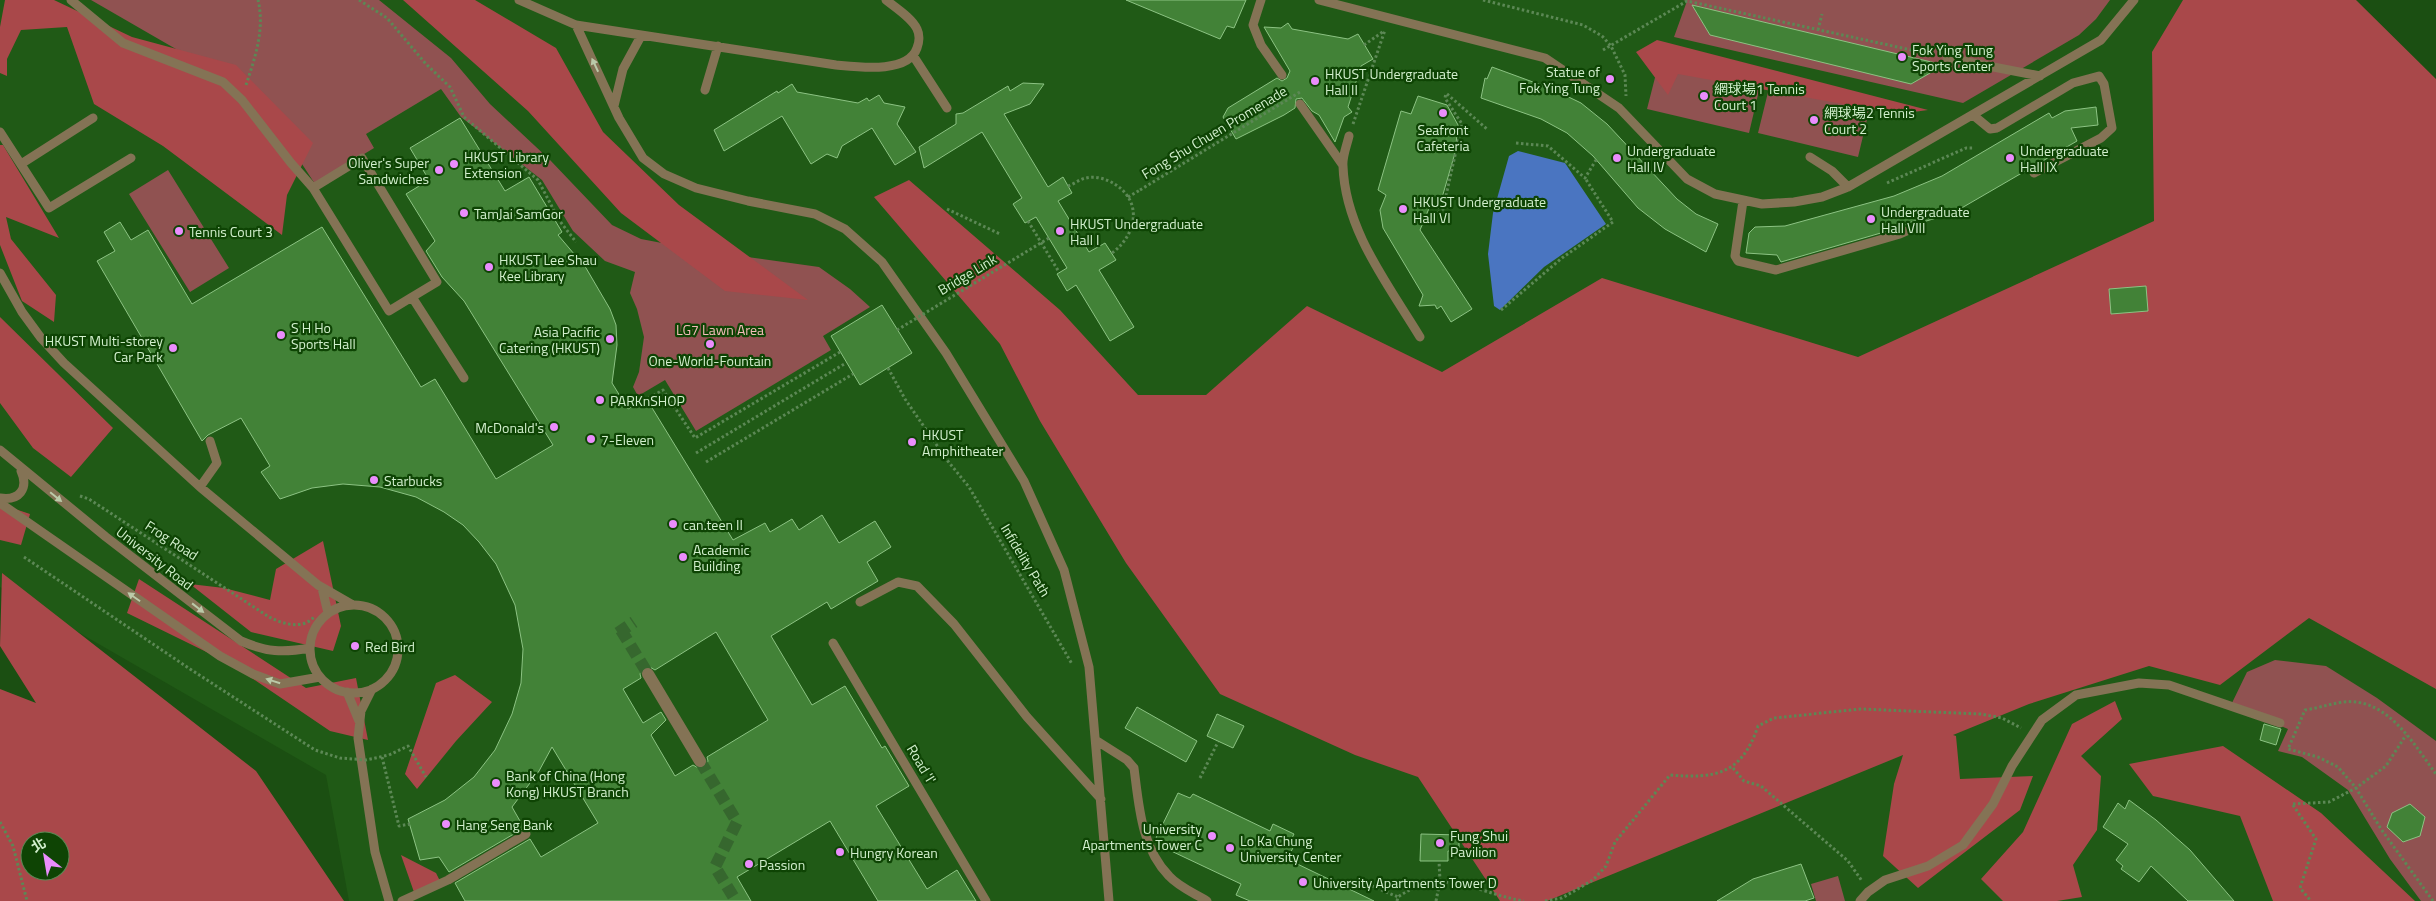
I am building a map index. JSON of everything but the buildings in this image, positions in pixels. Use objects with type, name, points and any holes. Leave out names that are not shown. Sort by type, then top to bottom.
[{"type":"street","points":[[648,674],[700,761]]},
{"type":"lane","points":[[70,0],[123,43],[223,82],[242,100],[313,188],[388,311],[437,282],[362,158],[313,188]]},
{"type":"lane","points":[[519,0],[576,25],[836,65],[872,68],[905,62],[914,57],[919,43],[918,30],[886,0]]},
{"type":"lane","points":[[1261,0],[1252,25],[1261,45],[1282,75]]},
{"type":"lane","points":[[1319,0],[1545,58],[1619,108],[1687,178],[1715,194],[1762,204],[1794,202],[1822,197],[1848,187],[2101,40],[2134,0]]},
{"type":"lane","points":[[576,25],[614,106],[643,158],[664,174],[696,188],[748,202],[815,214],[845,229],[882,262],[946,353],[1024,481],[1064,570],[1089,668],[1097,742],[1109,901]]},
{"type":"lane","points":[[614,106],[623,70],[641,36]]},
{"type":"lane","points":[[705,90],[718,46]]},
{"type":"lane","points":[[914,57],[947,108]]},
{"type":"lane","points":[[1948,58],[2040,76]]},
{"type":"lane","points":[[1973,115],[1990,129],[1997,128],[2073,83],[2099,76],[2104,84],[2112,128],[2101,138],[2034,173]]},
{"type":"lane","points":[[1300,104],[1342,164]]},
{"type":"lane","points":[[21,164],[93,118]]},
{"type":"lane","points":[[0,132],[49,208],[131,158]]},
{"type":"lane","points":[[1349,136],[1342,164],[1351,218],[1420,337]]},
{"type":"lane","points":[[1810,157],[1832,171],[1848,187]]},
{"type":"lane","points":[[1743,201],[1735,256],[1738,261],[1776,270],[1900,234],[1918,226]]},
{"type":"lane","points":[[0,273],[22,312],[41,338],[64,363],[200,487],[322,588],[351,604],[366,606],[380,612],[391,624],[397,638],[398,653],[394,668],[385,680],[372,689],[348,692],[328,684],[320,677],[312,664],[310,648],[312,635],[318,623],[328,613],[339,607],[351,604]]},
{"type":"lane","points":[[412,296],[464,378]]},
{"type":"lane","points":[[200,487],[216,463],[210,441]]},
{"type":"lane","name":"University Road","points":[[0,450],[106,537],[241,641],[261,650],[279,652],[310,648]]},
{"type":"lane","points":[[0,498],[10,500],[19,496],[24,490],[25,480],[18,466]]},
{"type":"lane","points":[[0,503],[220,656],[253,674],[280,684],[320,677]]},
{"type":"lane","points":[[860,602],[898,582],[917,586],[954,624],[1027,717],[1101,799]]},
{"type":"lane","points":[[322,588],[328,613]]},
{"type":"lane","name":"Road 'I'","points":[[833,642],[986,901]]},
{"type":"lane","points":[[1860,901],[1868,892],[1885,880],[1928,866],[1963,845],[1993,804],[2012,766],[2042,720],[2076,695],[2139,683],[2169,685],[2280,723]]},
{"type":"lane","points":[[372,689],[361,711],[358,738],[375,852],[389,901]]},
{"type":"lane","points":[[348,692],[360,724]]},
{"type":"lane","points":[[1097,742],[1127,760],[1134,768],[1147,843],[1155,857],[1174,880],[1207,901]]},
{"type":"lane","points":[[402,901],[448,880],[526,834]]},
{"type":"path","points":[[242,100],[256,53],[260,30],[258,0]]},
{"type":"path","points":[[359,0],[387,18],[426,64],[450,87],[464,117],[538,180],[559,220],[576,242]]},
{"type":"path","points":[[1483,0],[1583,25],[1602,36],[1611,46],[1625,75],[1628,117]]},
{"type":"path","points":[[1604,50],[1687,1],[1948,58]]},
{"type":"path","points":[[1818,30],[1822,14]]},
{"type":"path","points":[[1349,136],[1390,18]]},
{"type":"path","points":[[1364,45],[1386,30]]},
{"type":"path","name":"Fong Shu Chuen Promenade","points":[[1128,197],[1300,92]]},
{"type":"path","points":[[1434,216],[1443,209],[1462,124],[1446,98],[1446,93],[1488,130]]},
{"type":"path","points":[[1501,310],[1562,258],[1612,222],[1585,178],[1548,146],[1516,143]]},
{"type":"path","points":[[1585,178],[1596,160]]},
{"type":"path","points":[[1068,186],[1086,178],[1102,178],[1118,186],[1128,197],[1134,218],[1129,235],[1122,245],[1112,253]]},
{"type":"path","points":[[947,208],[1000,234]]},
{"type":"path","points":[[1028,221],[1059,272]]},
{"type":"path","name":"Bridge Link","points":[[897,330],[1049,238]]},
{"type":"path","points":[[649,398],[663,390],[695,438],[840,352]]},
{"type":"path","points":[[696,453],[846,362]]},
{"type":"path","name":"Infidelity Path","points":[[888,368],[905,399],[947,460],[969,487],[1047,618],[1076,672]]},
{"type":"path","points":[[706,462],[853,374]]},
{"type":"path","name":"Frog Road","points":[[72,493],[89,499],[269,617],[284,624],[300,625],[313,619],[315,613]]},
{"type":"path","points":[[24,557],[294,738],[316,750],[340,758],[366,760],[382,757],[408,746],[426,777]]},
{"type":"path","points":[[2433,901],[2381,829],[2356,788],[2338,767],[2318,757],[2288,748],[2305,710],[2344,702],[2365,704],[2382,710],[2406,735],[2436,774]]},
{"type":"path","points":[[1546,901],[1562,898],[1592,880],[1606,866],[1615,842],[1670,775],[1689,777],[1719,773],[1733,768],[1753,742],[1758,726],[1774,718],[1861,709],[1981,714],[2002,718],[2033,734]]},
{"type":"path","points":[[2311,901],[2300,888],[2316,839],[2292,804],[2329,802],[2356,788],[2386,766],[2406,735]]},
{"type":"path","points":[[1200,778],[1218,742]]},
{"type":"path","points":[[382,757],[399,826],[410,824]]},
{"type":"path","points":[[1733,768],[1744,781],[1761,786],[1848,861],[1859,874],[1868,892]]},
{"type":"path","points":[[0,822],[13,846],[27,901]]},
{"type":"path","points":[[1436,901],[1440,881],[1439,861]]},
{"type":"path","points":[[1372,886],[1397,899],[1421,884],[1448,880],[1502,899],[1524,901]]},
{"type":"shaded area","points":[[0,0],[2206,0],[2436,686],[2436,901],[349,901],[326,775],[0,587]]},
{"type":"shaded area","points":[[5,0],[54,0],[132,37],[236,65],[313,143],[287,195],[282,235],[163,146],[94,104],[67,27],[21,30],[7,59],[7,76],[0,73],[0,27]]},
{"type":"shaded area","points":[[403,0],[475,0],[556,48],[603,132],[679,205],[808,300],[725,291],[621,213],[528,111]]},
{"type":"shaded area","points":[[2183,0],[2356,0],[2436,79],[2436,689],[2309,618],[2220,685],[2149,666],[2029,704],[1953,735],[1956,736],[1960,779],[2033,776],[2020,810],[1918,888],[1883,856],[1894,784],[1903,755],[1547,901],[1500,901],[1418,777],[1355,755],[1220,694],[1126,563],[1040,421],[1000,344],[874,197],[909,180],[1060,310],[1138,395],[1206,395],[1307,306],[1442,372],[1602,278],[1858,357],[2154,221],[2152,52]]},
{"type":"shaded area","points":[[1657,40],[1928,110],[1898,114],[1678,74],[1668,95],[1636,52]]},
{"type":"shaded area","points":[[0,145],[3,145],[59,238],[6,217],[11,239],[56,295],[54,322],[22,301],[0,245]]},
{"type":"shaded area","points":[[0,317],[113,428],[71,477],[33,448],[0,403]]},
{"type":"shaded area","points":[[0,504],[30,514],[21,545],[0,540]]},
{"type":"shaded area","points":[[323,541],[341,626],[333,651],[251,632],[190,584],[224,588],[270,600],[276,569]]},
{"type":"shaded area","points":[[2,573],[256,771],[344,901],[0,901],[0,689],[36,703],[0,646]]},
{"type":"shaded area","points":[[139,579],[306,688],[356,678],[368,740],[330,731],[231,664],[127,613]]},
{"type":"shaded area","points":[[455,675],[492,702],[456,741],[417,789],[405,774],[436,683]]},
{"type":"shaded area","points":[[2115,701],[2122,719],[2081,756],[2101,776],[2097,830],[2073,865],[2082,897],[2057,901],[2003,901],[1981,879],[2023,832],[2072,724]]},
{"type":"shaded area","points":[[2223,746],[2321,813],[2415,901],[2273,901],[2240,816],[2153,796],[2129,764]]},
{"type":"shaded area","points":[[401,855],[436,873],[442,885],[415,895]]},
{"type":"green space","name":"LG7 Lawn Area","points":[[91,0],[379,0],[451,58],[490,104],[550,160],[612,225],[641,239],[704,251],[819,267],[850,289],[870,307],[823,336],[831,350],[696,431],[665,380],[638,396],[633,387],[639,372],[644,337],[637,309],[630,293],[635,272],[605,261],[573,231],[542,180],[461,117],[441,89],[366,134],[374,148],[315,184],[289,144],[188,56]]},
{"type":"green space","name":"Fok Ying Tung Sports Center","points":[[1683,0],[2110,0],[2096,19],[2079,35],[1963,103],[1674,37],[1687,1]]},
{"type":"green space","name":"網球場1 Tennis Court 1","points":[[1660,58],[1761,82],[1749,133],[1647,109]]},
{"type":"green space","name":"網球場2 Tennis Court 2","points":[[1770,84],[1870,107],[1858,157],[1758,133]]},
{"type":"green space","name":"Tennis Court 3","points":[[168,170],[229,268],[190,292],[129,194]]},
{"type":"green space","points":[[2275,660],[2326,666],[2377,698],[2436,741],[2436,901],[2421,901],[2390,859],[2348,790],[2302,757],[2278,751],[2288,729],[2231,705],[2247,672]]},
{"type":"green space","points":[[1838,876],[1845,901],[1816,901],[1811,884]]},
{"type":"water","points":[[1518,151],[1565,163],[1606,224],[1544,267],[1500,310],[1494,306],[1488,254],[1493,213],[1509,156]]},
{"type":"tunnel","points":[[618,633],[634,622]]},
{"type":"tunnel","points":[[621,630],[648,674]]},
{"type":"tunnel","points":[[700,761],[737,822],[715,867],[736,901]]},
{"type":"place","name":"Fok Ying Tung Sports Center","points":[[1902,57]]},
{"type":"place","name":"Statue of Fok Ying Tung","points":[[1610,79]]},
{"type":"place","name":"HKUST Undergraduate Hall II","points":[[1315,81]]},
{"type":"place","name":"網球場1 Tennis Court 1","points":[[1704,96]]},
{"type":"place","name":"Seafront Cafeteria","points":[[1443,113]]},
{"type":"place","name":"網球場2 Tennis Court 2","points":[[1814,120]]},
{"type":"place","name":"Undergraduate Hall IV","points":[[1617,158]]},
{"type":"place","name":"Undergraduate Hall IX","points":[[2010,158]]},
{"type":"place","name":"HKUST Library Extension","points":[[454,164]]},
{"type":"place","name":"Oliver's Super Sandwiches","points":[[439,170]]},
{"type":"place","name":"HKUST Undergraduate Hall VI","points":[[1403,209]]},
{"type":"place","name":"TamJai SamGor","points":[[464,213]]},
{"type":"place","name":"Undergraduate Hall VIII","points":[[1871,219]]},
{"type":"place","name":"Tennis Court 3","points":[[179,231]]},
{"type":"place","name":"HKUST Undergraduate Hall I","points":[[1060,231]]},
{"type":"place","name":"HKUST Lee Shau Kee Library","points":[[489,267]]},
{"type":"place","name":"S H Ho Sports Hall","points":[[281,335]]},
{"type":"place","name":"Asia Pacific Catering (HKUST)","points":[[610,339]]},
{"type":"place","name":"One-World-Fountain","points":[[710,344]]},
{"type":"place","name":"HKUST Multi-storey Car Park","points":[[173,348]]},
{"type":"place","name":"PARKnSHOP","points":[[600,400]]},
{"type":"place","name":"McDonald's","points":[[554,427]]},
{"type":"place","name":"7-Eleven","points":[[591,439]]},
{"type":"place","name":"HKUST Amphitheater","points":[[912,442]]},
{"type":"place","name":"Starbucks","points":[[374,480]]},
{"type":"place","name":"can.teen II","points":[[673,524]]},
{"type":"place","name":"Academic Building","points":[[683,557]]},
{"type":"place","name":"Red Bird","points":[[355,646]]},
{"type":"place","name":"Bank of China (Hong Kong) HKUST Branch","points":[[496,783]]},
{"type":"place","name":"Hang Seng Bank","points":[[446,824]]},
{"type":"place","name":"University Apartments Tower C","points":[[1212,836]]},
{"type":"place","name":"Fung Shui Pavilion","points":[[1440,843]]},
{"type":"place","name":"Lo Ka Chung University Center","points":[[1230,848]]},
{"type":"place","name":"Hungry Korean","points":[[840,852]]},
{"type":"place","name":"Passion","points":[[749,864]]},
{"type":"place","name":"University Apartments Tower D","points":[[1303,882]]}]
